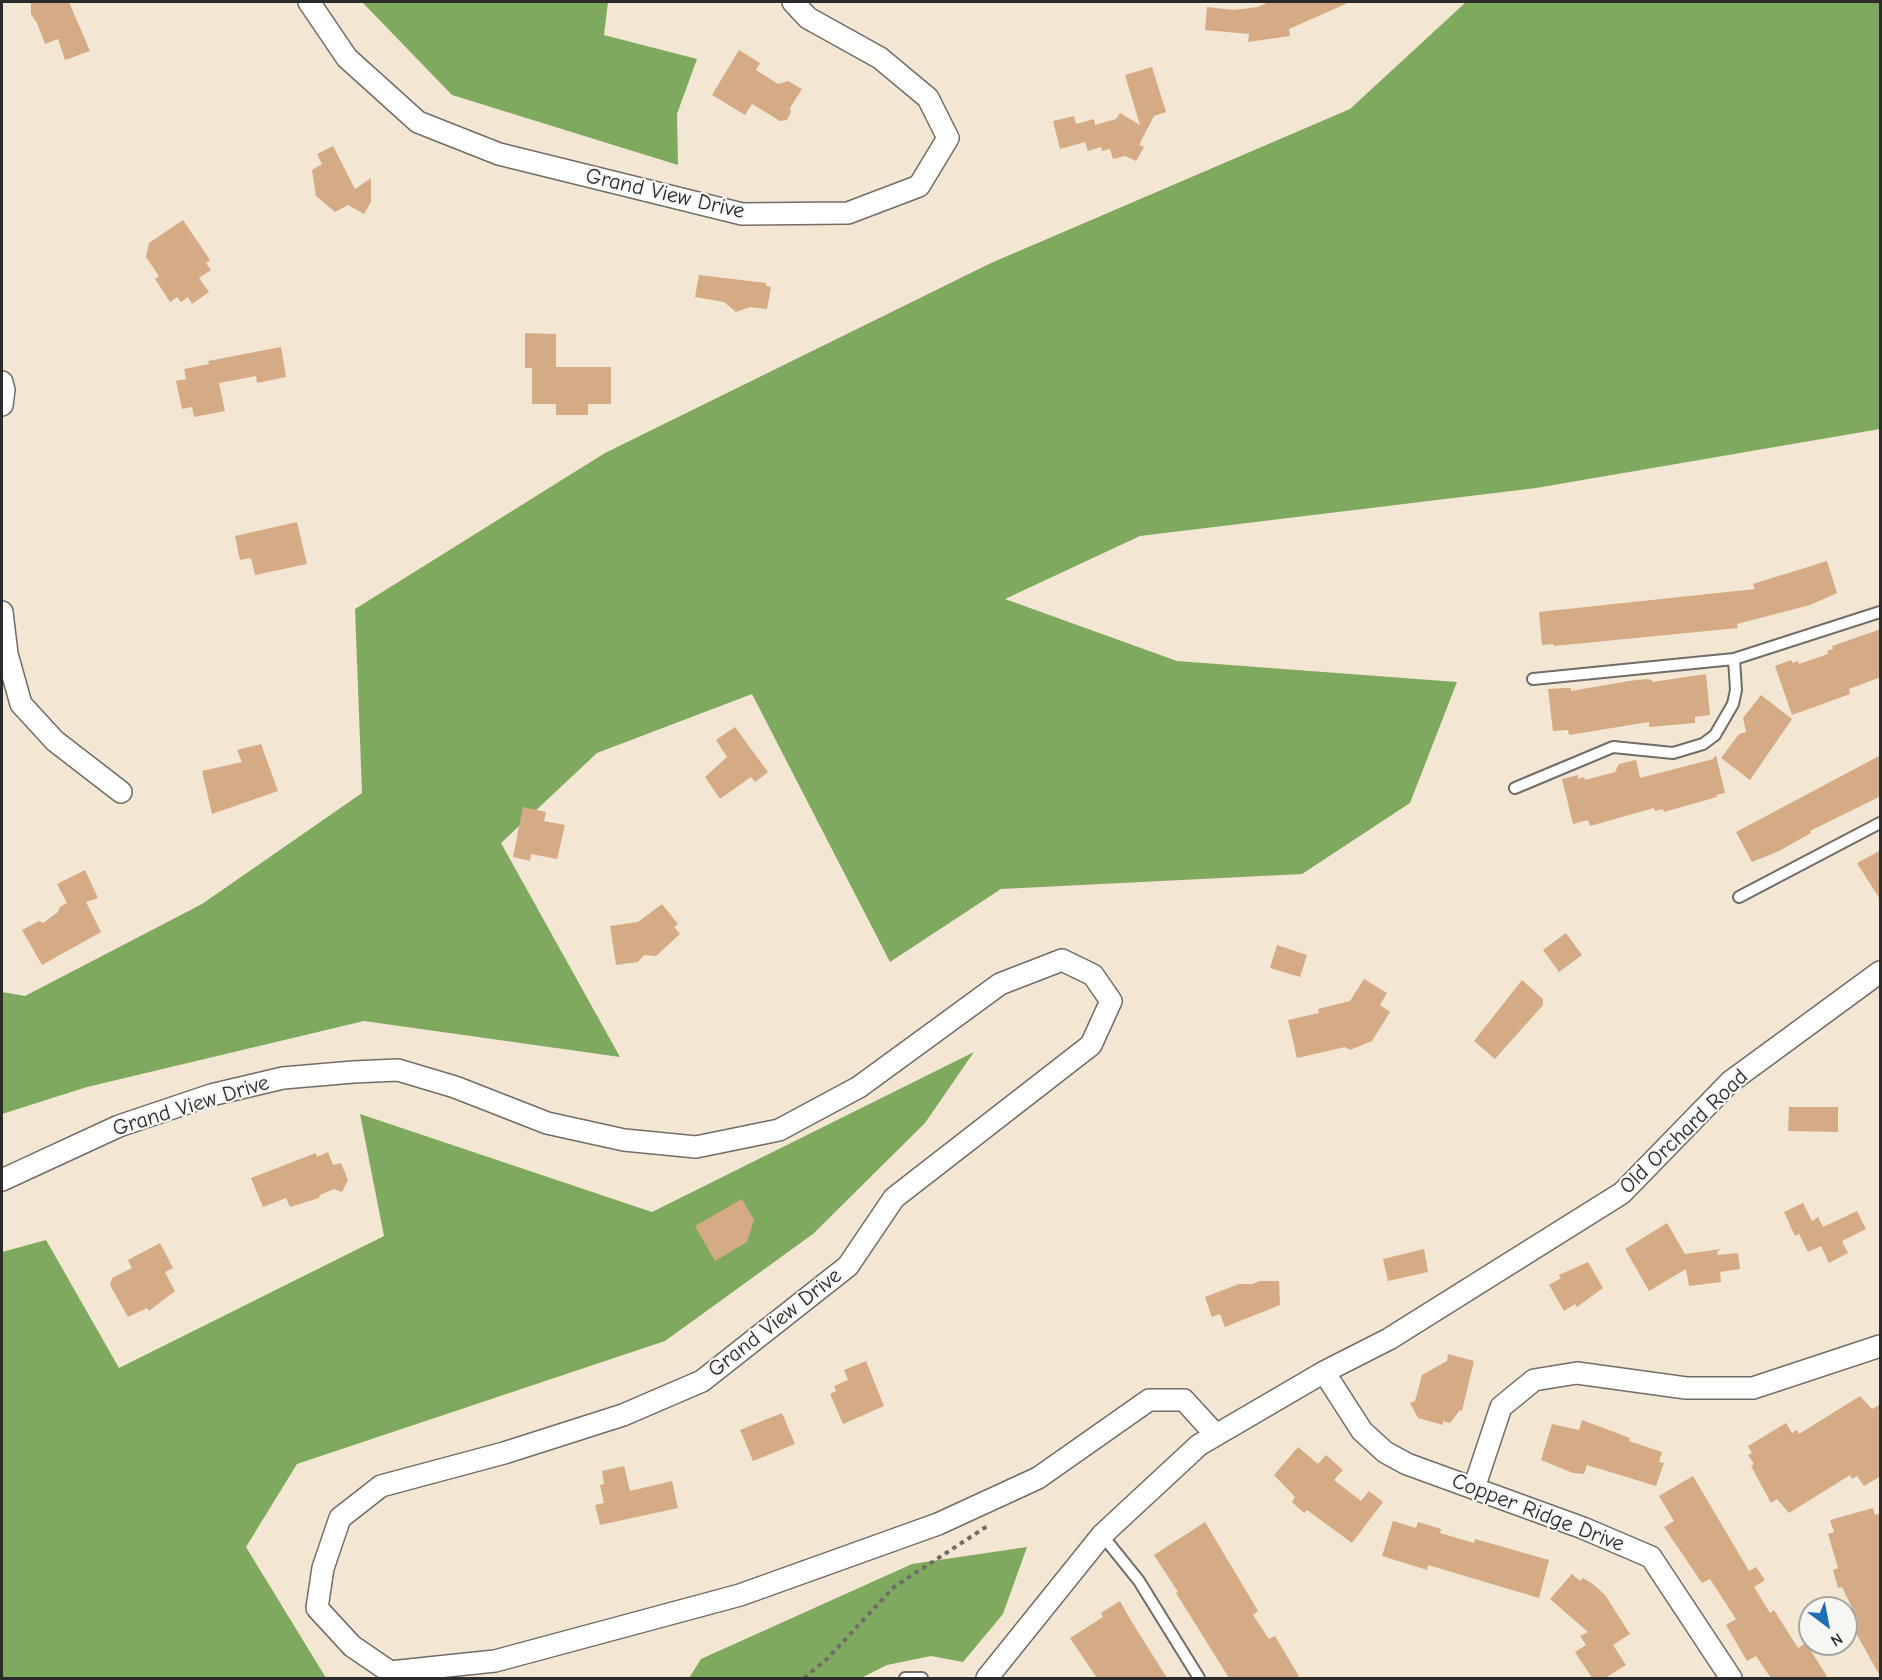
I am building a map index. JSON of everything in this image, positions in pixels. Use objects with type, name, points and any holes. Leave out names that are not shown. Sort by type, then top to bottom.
[{"type":"street","name":"Grand View Drive","points":[[309,2],[347,58],[418,122],[499,154],[742,214],[848,213],[919,186],[948,138],[927,98],[880,58],[808,18],[793,2]]},
{"type":"street","points":[[2,382],[4,390],[2,405]]},
{"type":"street","points":[[2,612],[7,654],[21,704],[55,741],[121,792]]},
{"type":"street","name":"Grand View Drive","points":[[2,1180],[119,1126],[211,1095],[283,1078],[353,1071],[398,1070],[455,1087],[547,1123],[624,1140],[696,1147],[779,1130],[859,1087],[1000,984],[1062,960],[1093,975],[1111,1001],[1091,1045],[894,1198],[848,1266],[702,1381],[623,1415],[504,1453],[381,1486],[340,1518],[323,1568],[317,1608],[352,1646],[390,1672],[495,1661],[740,1595],[938,1524],[1038,1478],[1149,1400],[1184,1400],[1216,1435]]},
{"type":"street","name":"Old Orchard Road","points":[[987,1678],[1102,1535],[1199,1445],[1324,1372],[1389,1339],[1622,1193],[1730,1082],[1881,972]]},
{"type":"street","points":[[1474,1488],[1501,1407],[1534,1380],[1577,1373],[1686,1388],[1753,1388],[1881,1346]]},
{"type":"street","name":"Copper Ridge Drive","points":[[1324,1372],[1362,1431],[1385,1452],[1407,1464],[1583,1528],[1651,1557],[1731,1678]]},
{"type":"lane","points":[[1533,679],[1734,659],[1881,612]]},
{"type":"lane","points":[[1515,788],[1613,747],[1673,753],[1703,744],[1715,735],[1733,704],[1736,690],[1734,659]]},
{"type":"lane","points":[[1739,897],[1881,823]]},
{"type":"lane","points":[[1102,1535],[1139,1581],[1199,1678]]},
{"type":"lane","points":[[905,1678],[922,1678]]},
{"type":"path","points":[[804,1678],[827,1659],[894,1587],[994,1522]]},
{"type":"green space","points":[[362,2],[608,2],[604,35],[697,59],[677,114],[678,165],[452,95]]},
{"type":"green space","points":[[1466,2],[1880,2],[1880,429],[1536,488],[1140,536],[1005,599],[1177,661],[1457,682],[1410,803],[1302,874],[1001,889],[890,962],[752,694],[597,753],[501,843],[620,1057],[364,1021],[87,1087],[2,1114],[2,992],[25,996],[202,904],[362,793],[355,609],[605,453],[991,263],[1350,109]]},
{"type":"green space","points":[[974,1052],[925,1123],[813,1234],[665,1341],[297,1464],[246,1547],[326,1678],[2,1678],[2,1252],[46,1240],[119,1368],[384,1236],[360,1114],[652,1212]]},
{"type":"green space","points":[[1027,1547],[1003,1614],[963,1662],[931,1656],[887,1665],[861,1678],[689,1678],[701,1659],[912,1564]]},
{"type":"building","points":[[31,2],[69,2],[90,51],[65,60],[58,39],[45,44],[31,14]]},
{"type":"building","points":[[1265,2],[1350,2],[1289,29],[1290,36],[1248,42],[1249,34],[1205,30],[1207,7],[1234,10],[1258,7]]},
{"type":"building","points":[[739,50],[760,63],[756,70],[778,84],[788,81],[802,89],[790,108],[791,112],[787,120],[780,121],[752,104],[745,115],[712,95]]},
{"type":"building","points":[[1152,67],[1166,112],[1154,116],[1139,145],[1144,147],[1136,161],[1125,156],[1113,159],[1110,149],[1102,151],[1101,147],[1088,151],[1085,142],[1060,149],[1053,121],[1074,116],[1076,124],[1094,119],[1095,125],[1116,119],[1120,113],[1140,125],[1125,75]]},
{"type":"building","points":[[333,146],[355,189],[371,178],[371,202],[364,214],[348,205],[335,212],[316,196],[312,170],[322,164],[317,154]]},
{"type":"building","points":[[183,220],[210,260],[206,263],[211,270],[199,278],[209,292],[192,304],[188,297],[181,302],[177,297],[170,302],[155,279],[159,276],[146,257],[149,243]]},
{"type":"building","points":[[699,275],[766,283],[766,286],[771,287],[767,309],[750,307],[736,312],[724,302],[695,297]]},
{"type":"building","points":[[525,333],[556,334],[556,367],[611,367],[611,404],[588,404],[588,415],[556,415],[556,404],[532,404],[532,368],[525,368]]},
{"type":"building","points":[[281,347],[286,377],[257,383],[256,376],[219,383],[225,411],[194,417],[192,407],[182,409],[176,381],[186,379],[184,369],[209,364],[208,361]]},
{"type":"building","points":[[297,522],[307,564],[255,575],[251,558],[240,560],[235,536]]},
{"type":"building","points":[[1827,561],[1837,593],[1810,605],[1737,624],[1738,628],[1554,646],[1553,644],[1542,645],[1539,612],[1755,589],[1753,584]]},
{"type":"building","points":[[1881,629],[1881,677],[1849,689],[1850,694],[1792,715],[1775,666],[1791,660],[1793,663],[1798,661],[1799,664],[1828,654],[1827,651],[1833,649],[1832,646]]},
{"type":"building","points":[[1706,674],[1710,715],[1695,717],[1695,723],[1649,727],[1649,722],[1569,735],[1568,730],[1553,731],[1548,689],[1571,688],[1571,691],[1629,681],[1646,679],[1652,682]]},
{"type":"building","points":[[1761,695],[1792,719],[1750,780],[1721,758],[1739,734],[1746,732],[1743,718]]},
{"type":"building","points":[[735,727],[768,772],[755,782],[751,777],[720,799],[705,777],[727,757],[716,740]]},
{"type":"building","points":[[261,744],[278,791],[212,814],[202,771],[242,762],[237,750]]},
{"type":"building","points":[[1716,755],[1725,793],[1716,795],[1717,797],[1664,812],[1663,809],[1655,811],[1654,808],[1590,826],[1588,820],[1573,824],[1562,779],[1578,775],[1578,779],[1584,777],[1585,780],[1615,772],[1619,764],[1636,760],[1640,778],[1713,759]]},
{"type":"building","points":[[1881,755],[1881,796],[1810,831],[1811,833],[1779,851],[1752,862],[1736,832]]},
{"type":"building","points":[[523,807],[546,812],[544,821],[565,825],[557,859],[531,854],[530,861],[513,857]]},
{"type":"building","points":[[1881,850],[1881,901],[1857,863]]},
{"type":"building","points":[[85,870],[98,898],[86,902],[101,932],[42,965],[22,930],[39,921],[43,923],[58,912],[60,907],[67,903],[57,884]]},
{"type":"building","points":[[662,904],[678,924],[674,927],[680,934],[656,956],[644,955],[638,962],[616,965],[610,926],[638,922]]},
{"type":"building","points":[[1566,933],[1582,955],[1559,972],[1543,950]]},
{"type":"building","points":[[1277,945],[1307,955],[1300,977],[1270,968]]},
{"type":"building","points":[[1364,979],[1387,993],[1380,1005],[1390,1012],[1372,1041],[1350,1050],[1345,1047],[1297,1058],[1288,1020],[1319,1013],[1318,1009],[1350,1001]]},
{"type":"building","points":[[1522,980],[1543,999],[1543,1005],[1495,1059],[1474,1041]]},
{"type":"building","points":[[1789,1107],[1838,1107],[1838,1132],[1788,1131]]},
{"type":"building","points":[[328,1152],[333,1165],[341,1163],[348,1180],[342,1192],[334,1189],[320,1195],[319,1198],[290,1207],[286,1198],[263,1207],[251,1178],[316,1153],[317,1157]]},
{"type":"building","points":[[742,1199],[754,1220],[747,1242],[715,1261],[695,1226]]},
{"type":"building","points":[[1803,1203],[1812,1221],[1818,1217],[1823,1227],[1857,1211],[1866,1229],[1842,1241],[1848,1253],[1829,1263],[1821,1246],[1808,1252],[1799,1234],[1795,1236],[1784,1212]]},
{"type":"building","points":[[1667,1223],[1685,1254],[1721,1249],[1717,1252],[1718,1255],[1738,1253],[1740,1269],[1720,1272],[1721,1282],[1689,1286],[1686,1269],[1649,1291],[1625,1249]]},
{"type":"building","points":[[160,1243],[173,1268],[165,1272],[175,1291],[149,1311],[147,1308],[128,1317],[110,1285],[112,1278],[132,1268],[128,1260]]},
{"type":"building","points":[[1424,1249],[1428,1272],[1388,1281],[1383,1259]]},
{"type":"building","points":[[1588,1262],[1603,1288],[1577,1307],[1575,1304],[1564,1311],[1549,1285],[1561,1278],[1559,1275]]},
{"type":"building","points":[[1260,1281],[1279,1281],[1280,1305],[1225,1327],[1220,1314],[1212,1317],[1205,1297],[1239,1284],[1252,1284]]},
{"type":"building","points":[[1448,1354],[1474,1361],[1462,1411],[1460,1410],[1450,1423],[1443,1421],[1443,1425],[1418,1418],[1410,1403],[1415,1401],[1422,1375],[1447,1361]]},
{"type":"building","points":[[866,1361],[884,1406],[843,1424],[830,1394],[836,1391],[834,1386],[848,1380],[844,1370]]},
{"type":"building","points":[[1860,1396],[1872,1409],[1881,1404],[1881,1476],[1864,1486],[1857,1476],[1852,1479],[1850,1475],[1789,1513],[1777,1499],[1771,1503],[1751,1466],[1754,1464],[1748,1455],[1752,1453],[1748,1446],[1786,1423],[1792,1433],[1797,1430],[1799,1434]]},
{"type":"building","points":[[782,1413],[795,1444],[753,1461],[740,1430]]},
{"type":"building","points":[[1582,1420],[1630,1438],[1629,1441],[1662,1452],[1659,1462],[1664,1463],[1656,1486],[1587,1465],[1584,1474],[1573,1473],[1541,1460],[1552,1424],[1579,1430]]},
{"type":"building","points":[[1298,1447],[1318,1464],[1326,1455],[1343,1470],[1334,1480],[1361,1501],[1369,1491],[1383,1502],[1352,1543],[1307,1510],[1304,1513],[1292,1502],[1295,1497],[1274,1475]]},
{"type":"building","points":[[624,1466],[630,1491],[672,1481],[678,1508],[600,1525],[595,1505],[604,1503],[600,1485],[604,1484],[602,1471]]},
{"type":"building","points":[[1693,1476],[1749,1571],[1756,1567],[1765,1580],[1754,1587],[1770,1613],[1774,1610],[1798,1648],[1798,1656],[1814,1656],[1828,1678],[1771,1678],[1756,1656],[1747,1661],[1726,1625],[1736,1619],[1710,1579],[1702,1583],[1664,1527],[1674,1521],[1659,1496]]},
{"type":"building","points":[[1873,1508],[1875,1515],[1881,1513],[1881,1678],[1858,1637],[1858,1596],[1846,1596],[1842,1587],[1838,1588],[1833,1570],[1838,1568],[1828,1534],[1834,1532],[1830,1520]]},
{"type":"building","points":[[1393,1521],[1416,1528],[1418,1522],[1441,1529],[1440,1533],[1474,1543],[1475,1539],[1549,1560],[1539,1598],[1428,1565],[1427,1570],[1382,1556]]},
{"type":"building","points":[[1205,1522],[1258,1611],[1253,1615],[1269,1639],[1275,1636],[1300,1678],[1229,1678],[1176,1593],[1178,1592],[1154,1555]]},
{"type":"building","points":[[1572,1574],[1580,1581],[1583,1578],[1593,1584],[1605,1595],[1630,1634],[1613,1645],[1626,1665],[1605,1678],[1592,1678],[1575,1652],[1586,1645],[1580,1636],[1588,1632],[1550,1599]]},
{"type":"building","points":[[1120,1601],[1167,1678],[1097,1678],[1070,1638],[1103,1617],[1101,1613]]}]
